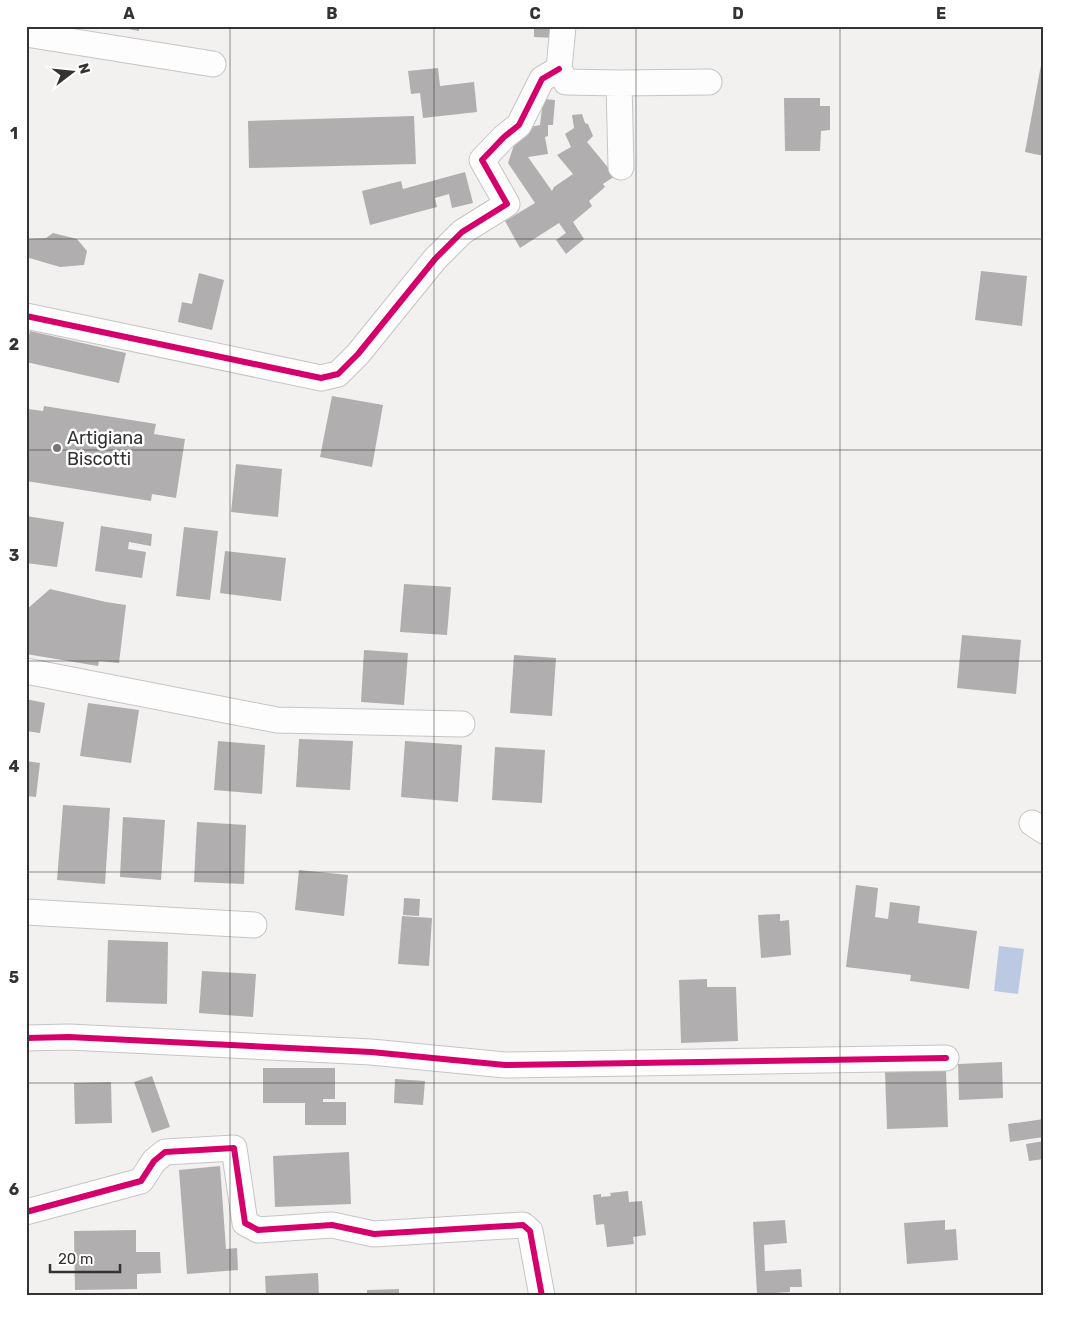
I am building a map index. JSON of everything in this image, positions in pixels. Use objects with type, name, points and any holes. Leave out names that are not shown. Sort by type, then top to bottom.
[{"type":"street","points":[[563,26],[559,69],[566,82],[709,82]]},
{"type":"street","points":[[26,34],[213,64]]},
{"type":"street","points":[[26,316],[322,378],[338,374],[358,354],[435,258],[462,232],[507,204],[482,160],[504,137],[519,125],[542,79],[559,69]]},
{"type":"street","points":[[619,83],[621,167]]},
{"type":"street","points":[[26,299],[99,314]]},
{"type":"street","points":[[26,671],[277,720],[462,724]]},
{"type":"street","points":[[26,912],[254,925]]},
{"type":"street","points":[[26,1038],[69,1037],[371,1052],[505,1065],[946,1058]]},
{"type":"street","points":[[26,1212],[141,1181],[154,1161],[165,1152],[234,1148],[245,1223],[258,1230],[332,1225],[374,1234],[523,1225],[530,1232],[542,1296]]},
{"type":"water","points":[[999,946],[1024,949],[1018,994],[994,991]]},
{"type":"building","points":[[112,26],[139,26],[139,31]]},
{"type":"building","points":[[534,26],[555,26],[555,38],[534,37]]},
{"type":"building","points":[[1041,65],[1044,65],[1044,156],[1025,152]]},
{"type":"building","points":[[438,68],[440,86],[474,82],[477,112],[423,118],[420,93],[411,94],[408,71]]},
{"type":"building","points":[[784,98],[820,98],[820,106],[830,106],[830,130],[821,131],[820,151],[785,151]]},
{"type":"building","points":[[543,99],[555,100],[553,125],[548,125],[548,136],[545,137],[548,154],[528,157],[552,191],[554,187],[573,174],[557,155],[571,147],[565,134],[574,128],[572,115],[582,114],[593,136],[587,142],[615,176],[603,184],[605,187],[589,201],[592,206],[573,222],[584,239],[566,254],[556,240],[566,233],[559,223],[520,248],[505,221],[535,203],[508,163],[516,139],[525,128],[540,125]]},
{"type":"building","points":[[414,116],[416,164],[249,168],[248,121]]},
{"type":"building","points":[[465,172],[473,203],[452,208],[449,194],[435,198],[437,207],[370,225],[362,191],[401,181],[403,189]]},
{"type":"building","points":[[53,233],[77,239],[87,251],[84,265],[60,267],[26,257],[27,239],[46,238]]},
{"type":"building","points":[[981,271],[1027,276],[1022,326],[975,320]]},
{"type":"building","points":[[199,273],[224,280],[212,330],[178,322],[182,302],[192,304]]},
{"type":"building","points":[[30,331],[126,353],[119,383],[26,362],[26,348]]},
{"type":"building","points":[[332,396],[383,405],[372,467],[320,457]]},
{"type":"building","points":[[44,406],[156,424],[154,434],[185,439],[176,498],[152,494],[151,501],[26,481],[26,423],[28,409],[43,411]]},
{"type":"building","points":[[236,464],[282,469],[278,517],[231,512]]},
{"type":"building","points":[[26,516],[64,522],[57,567],[26,563]]},
{"type":"building","points":[[101,526],[152,534],[151,546],[129,542],[128,549],[146,552],[142,578],[95,571]]},
{"type":"building","points":[[184,527],[218,531],[210,600],[176,596]]},
{"type":"building","points":[[225,551],[286,558],[281,601],[220,593]]},
{"type":"building","points":[[404,584],[451,587],[447,635],[400,632]]},
{"type":"building","points":[[50,589],[126,605],[119,663],[99,661],[98,666],[26,654],[26,610]]},
{"type":"building","points":[[962,635],[1021,640],[1016,694],[957,688]]},
{"type":"building","points":[[364,650],[408,653],[404,705],[361,702]]},
{"type":"building","points":[[514,655],[556,658],[552,716],[510,713]]},
{"type":"building","points":[[26,699],[45,703],[40,733],[26,731]]},
{"type":"building","points":[[88,703],[139,710],[131,763],[80,756]]},
{"type":"building","points":[[299,739],[353,741],[350,790],[296,787]]},
{"type":"building","points":[[218,741],[265,745],[262,794],[214,790]]},
{"type":"building","points":[[405,741],[462,745],[458,802],[401,797]]},
{"type":"building","points":[[495,747],[545,750],[542,803],[492,800]]},
{"type":"building","points":[[26,761],[40,763],[36,797],[26,796]]},
{"type":"building","points":[[63,805],[110,808],[105,884],[57,880]]},
{"type":"building","points":[[123,817],[165,820],[161,880],[120,877]]},
{"type":"building","points":[[197,822],[246,825],[244,884],[194,882]]},
{"type":"building","points":[[299,870],[348,875],[344,916],[295,910]]},
{"type":"building","points":[[856,885],[878,888],[875,917],[888,919],[890,902],[920,906],[918,923],[977,931],[969,989],[910,981],[911,975],[846,967]]},
{"type":"building","points":[[404,898],[420,899],[419,916],[403,915]]},
{"type":"building","points":[[780,914],[780,921],[789,920],[791,955],[761,958],[758,915]]},
{"type":"building","points":[[402,916],[432,918],[429,966],[398,964]]},
{"type":"building","points":[[108,940],[168,942],[167,1004],[106,1002]]},
{"type":"building","points":[[202,971],[256,974],[253,1017],[199,1013]]},
{"type":"building","points":[[707,979],[707,987],[736,987],[738,1041],[681,1043],[679,980]]},
{"type":"building","points":[[1002,1062],[1003,1098],[959,1100],[958,1064]]},
{"type":"building","points":[[263,1068],[335,1068],[335,1099],[323,1099],[323,1102],[346,1102],[346,1125],[305,1125],[305,1103],[263,1103]]},
{"type":"building","points":[[946,1070],[948,1127],[887,1129],[885,1072]]},
{"type":"building","points":[[152,1076],[170,1127],[152,1133],[134,1082]]},
{"type":"building","points":[[395,1079],[425,1081],[423,1105],[394,1103]]},
{"type":"building","points":[[111,1082],[112,1123],[75,1124],[74,1083]]},
{"type":"building","points":[[1044,1119],[1044,1137],[1010,1142],[1008,1124]]},
{"type":"building","points":[[1044,1141],[1044,1159],[1029,1161],[1026,1144]]},
{"type":"building","points":[[349,1152],[351,1204],[275,1207],[273,1156]]},
{"type":"building","points":[[220,1166],[226,1249],[237,1248],[238,1270],[187,1274],[179,1170]]},
{"type":"building","points":[[628,1191],[629,1202],[642,1201],[646,1235],[633,1237],[634,1244],[607,1247],[604,1224],[596,1225],[593,1195],[601,1194],[601,1197],[611,1196],[610,1193]]},
{"type":"building","points":[[785,1220],[787,1243],[764,1245],[765,1271],[801,1269],[802,1287],[790,1287],[790,1292],[757,1294],[753,1222]]},
{"type":"building","points":[[945,1220],[945,1230],[956,1229],[958,1260],[907,1264],[904,1223]]},
{"type":"building","points":[[136,1230],[136,1252],[160,1252],[161,1273],[137,1274],[137,1289],[75,1290],[74,1231]]},
{"type":"building","points":[[318,1273],[319,1296],[266,1296],[265,1276]]},
{"type":"building","points":[[399,1289],[399,1296],[367,1296],[367,1290]]},
{"type":"cycle path","points":[[26,316],[321,378],[338,374],[358,354],[435,259],[462,232],[507,204],[482,160],[504,137],[519,125],[542,79],[559,69]]},
{"type":"cycle path","points":[[26,1038],[69,1037],[371,1052],[505,1065],[946,1058]]},
{"type":"cycle path","points":[[26,1212],[141,1181],[154,1161],[165,1152],[234,1148],[245,1223],[258,1230],[332,1225],[374,1234],[523,1225],[530,1231],[542,1296]]},
{"type":"place","name":"Artigiana Biscotti","points":[[57,448]]}]
